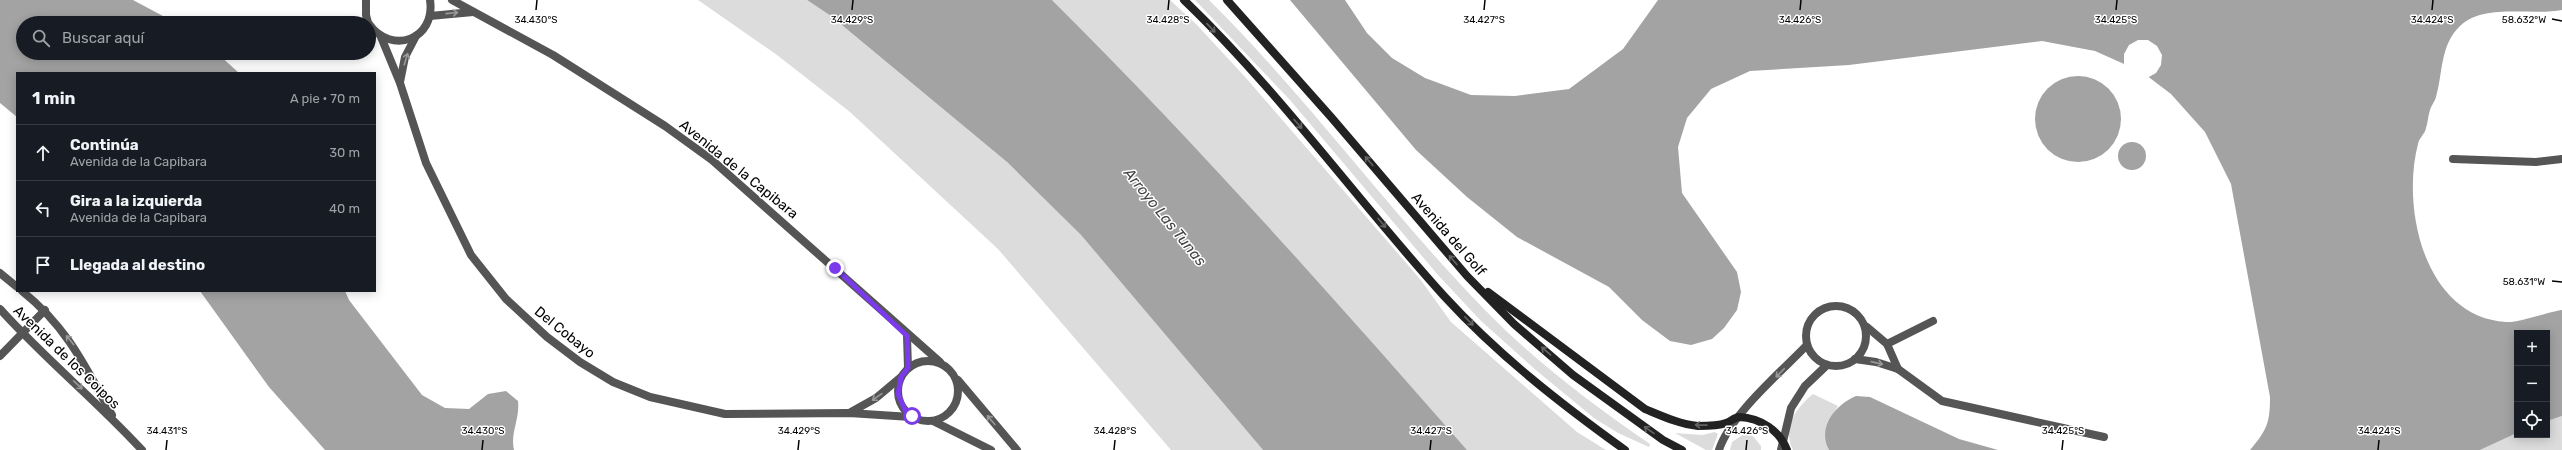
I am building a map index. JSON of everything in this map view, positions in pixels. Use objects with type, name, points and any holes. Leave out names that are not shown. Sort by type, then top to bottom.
[{"type":"street","points":[[359,0],[366,3],[368,16]]},
{"type":"street","points":[[376,32],[381,37],[399,42],[416,36],[424,27],[430,16],[430,0]]},
{"type":"street","name":"Avenida de la Capibara","points":[[452,0],[553,55],[665,126],[712,160],[835,268],[907,336],[952,371],[956,378],[1017,450]]},
{"type":"street","points":[[1184,0],[1248,67],[1450,302],[1494,346],[1554,398],[1625,450]]},
{"type":"street","name":"Avenida del Golf","points":[[1227,0],[1331,117],[1466,276],[1514,324],[1573,375],[1663,440],[1682,450]]},
{"type":"street","points":[[430,16],[474,12]]},
{"type":"street","name":"Del Cobayo","points":[[400,83],[405,57],[416,36]]},
{"type":"street","name":"Del Cobayo","points":[[381,37],[400,83],[426,163],[471,255],[506,299],[546,337],[580,362],[613,382],[650,397],[701,410],[725,414],[849,413],[912,416]]},
{"type":"street","points":[[2453,159],[2536,162],[2562,159]]},
{"type":"street","name":"Avenida de los Coipos","points":[[0,273],[16,286]]},
{"type":"street","points":[[1466,276],[1645,409],[1674,421],[1699,426],[1725,424],[1738,417],[1758,421],[1772,428],[1784,441]]},
{"type":"street","name":"Avenida de los Coipos","points":[[23,292],[45,310],[74,345],[117,423]]},
{"type":"street","points":[[1867,328],[1863,350],[1855,359],[1845,365],[1827,365],[1813,355],[1807,345],[1806,333],[1809,322],[1817,312],[1827,307],[1839,306],[1850,309],[1859,316],[1867,328],[1887,344],[1898,369]]},
{"type":"street","name":"Avenida de los Coipos","points":[[0,309],[22,334],[117,423],[142,450]]},
{"type":"street","points":[[0,356],[45,310]]},
{"type":"street","points":[[1887,344],[1933,321]]},
{"type":"street","points":[[907,336],[908,368]]},
{"type":"street","points":[[1719,450],[1722,440],[1738,417],[1807,345]]},
{"type":"street","points":[[1855,359],[1876,362],[1898,369],[1942,401],[2104,437]]},
{"type":"street","points":[[940,362],[923,361],[908,368],[901,377],[898,394],[905,410],[918,420],[933,421],[990,450]]},
{"type":"street","points":[[1787,450],[1784,441],[1784,431],[1791,408],[1805,386],[1827,365]]},
{"type":"street","name":"Del Cobayo","points":[[849,413],[876,398],[901,377]]},
{"type":"street","points":[[933,421],[950,413],[955,405],[958,387],[956,378]]},
{"type":"street","points":[[1780,450],[1784,441]]},
{"type":"shaded area","points":[[698,0],[807,0],[831,16],[1007,162],[1081,235],[1263,450],[1171,450],[998,249],[850,112],[777,55]]},
{"type":"shaded area","points":[[1052,0],[1170,0],[1197,25],[1246,78],[1420,279],[1451,322],[1577,432],[1606,450],[1467,450],[1263,221],[1159,109]]},
{"type":"shaded area","points":[[1195,0],[1209,0],[1245,37],[1315,115],[1450,273],[1505,330],[1565,382],[1650,444],[1649,447],[1618,433],[1594,418],[1537,371],[1481,321],[1438,275],[1290,100]]},
{"type":"shaded area","points":[[1813,394],[1838,406],[1830,422],[1827,434],[1827,445],[1829,450],[1793,450],[1789,434],[1792,419],[1801,405]]},
{"type":"shaded area","points":[[2562,416],[2562,450],[2480,450],[2514,434],[2514,438],[2550,438],[2550,420]]},
{"type":"shaded area","points":[[1715,432],[1718,434],[1712,450],[1706,450],[1675,433],[1702,435]]},
{"type":"shaded area","points":[[1744,434],[1753,436],[1761,446],[1761,450],[1730,450],[1732,442]]},
{"type":"water","points":[[0,0],[133,0],[163,16],[16,16],[16,60],[225,60],[238,72],[16,72],[16,116],[0,103]]},
{"type":"water","name":"Arroyo Las Tunas","points":[[807,0],[1052,0],[1159,109],[1263,221],[1467,450],[1263,450],[1081,235],[1007,162],[831,16]]},
{"type":"water","points":[[1290,0],[1345,0],[1367,33],[1392,58],[1425,78],[1471,95],[1515,96],[1569,89],[1623,49],[1658,0],[2562,0],[2562,10],[2494,12],[2482,15],[2470,19],[2460,26],[2454,34],[2445,50],[2436,97],[2430,110],[2425,130],[2418,144],[2414,170],[2413,199],[2417,228],[2425,256],[2438,281],[2456,301],[2478,316],[2506,322],[2518,321],[2562,310],[2562,416],[2550,420],[2550,330],[2514,330],[2514,434],[2480,450],[2250,450],[2266,426],[2270,397],[2231,184],[2205,132],[2171,94],[2142,72],[2095,51],[2042,41],[1849,65],[1750,71],[1711,89],[1687,118],[1678,147],[1682,193],[1737,272],[1741,292],[1737,310],[1724,328],[1712,339],[1691,345],[1670,341],[1642,320],[1609,287],[1517,237],[1467,197],[1416,150]]},
{"type":"water","points":[[2078,76],[2094,79],[2102,83],[2114,95],[2118,103],[2121,119],[2118,135],[2114,143],[2102,155],[2094,159],[2078,162],[2062,159],[2054,155],[2042,143],[2038,135],[2035,119],[2038,103],[2042,95],[2054,83],[2062,79]]},
{"type":"water","points":[[2132,142],[2142,146],[2146,156],[2142,166],[2132,170],[2122,166],[2118,156],[2122,146]]},
{"type":"water","points":[[201,292],[345,292],[349,300],[422,395],[445,408],[469,409],[488,394],[506,391],[518,401],[518,414],[513,438],[514,450],[325,450],[269,387]]},
{"type":"water","points":[[1856,396],[1870,397],[1959,439],[1998,450],[1829,450],[1825,433],[1830,418],[1841,405]]},
{"type":"pier","points":[[2138,40],[2148,40],[2157,46],[2162,55],[2161,65],[2156,73],[2147,78],[2124,64],[2124,54],[2129,45]]},
{"type":"route","points":[[835,268],[907,336],[909,354],[908,368],[901,377],[898,385],[898,394],[900,403],[912,416]]}]
